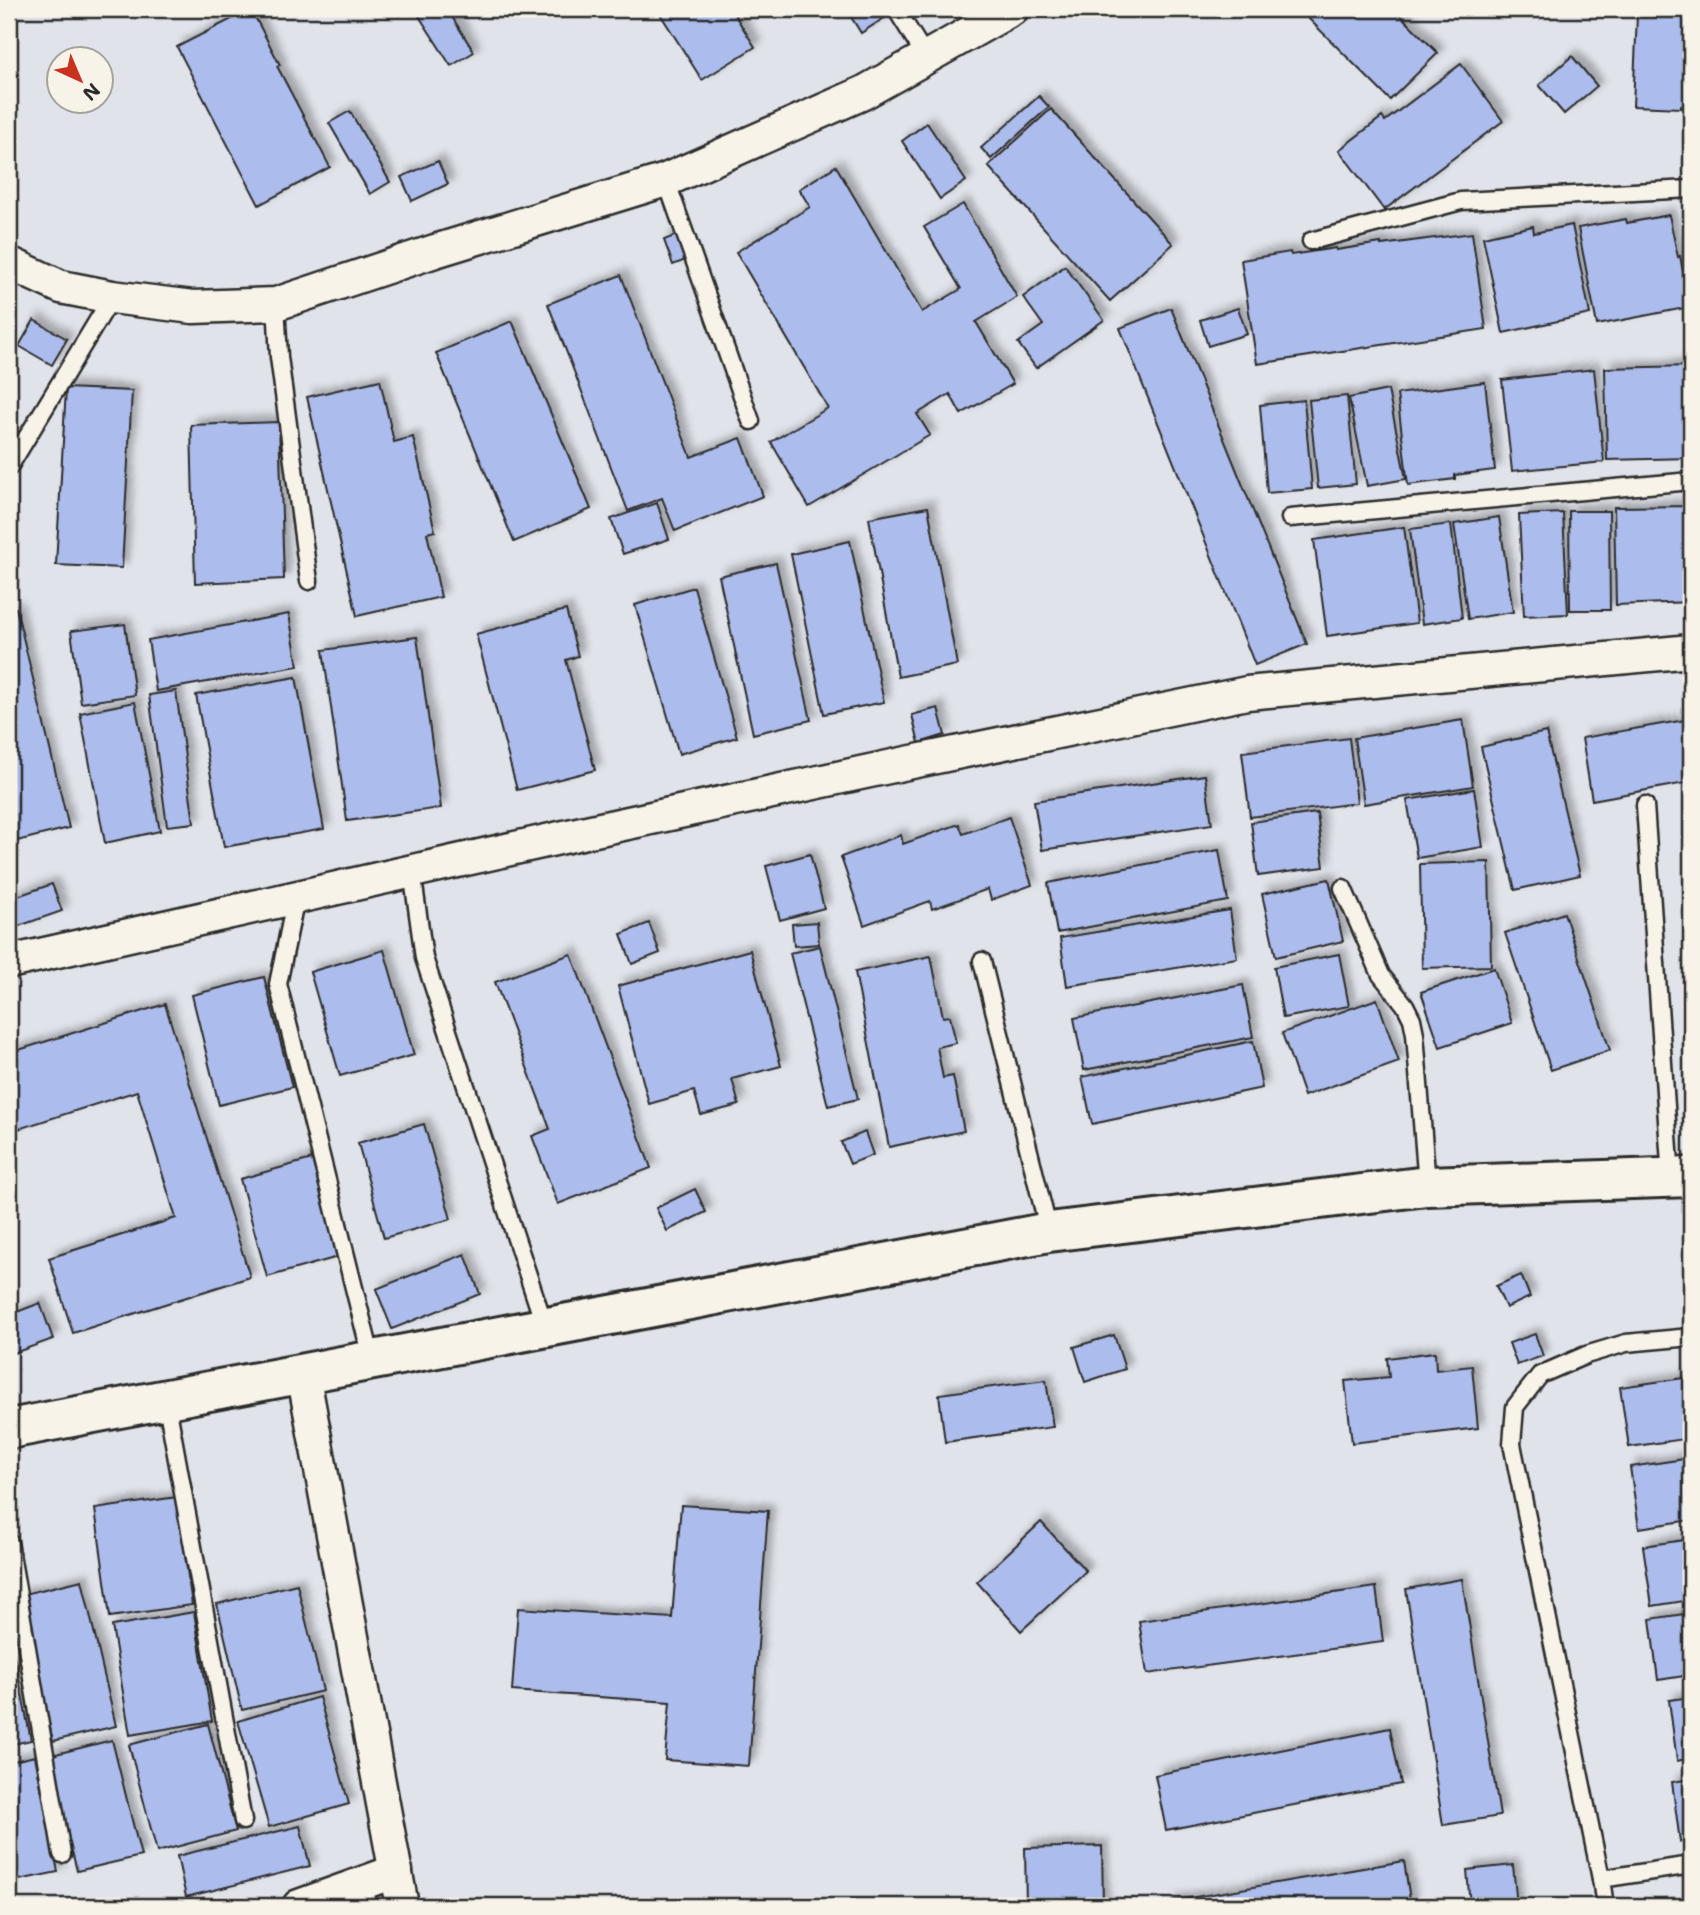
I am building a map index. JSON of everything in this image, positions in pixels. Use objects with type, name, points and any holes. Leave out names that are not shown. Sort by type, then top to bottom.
[{"type":"street","points":[[9,263],[61,287],[113,298],[193,307],[276,304],[435,251],[666,180],[863,93],[1012,9]]},
{"type":"street","points":[[9,962],[586,832],[1247,693],[1691,652]]},
{"type":"street","points":[[9,1429],[1049,1232],[1427,1186],[1681,1177]]},
{"type":"street","points":[[303,1373],[402,1906]]},
{"type":"street","points":[[299,1906],[396,1871]]},
{"type":"lane","points":[[897,9],[926,57]]},
{"type":"lane","points":[[666,180],[751,421]]},
{"type":"lane","points":[[1311,241],[1461,201],[1691,189]]},
{"type":"lane","points":[[9,467],[113,298]]},
{"type":"lane","points":[[276,304],[279,357],[309,581]]},
{"type":"lane","points":[[1290,518],[1691,481]]},
{"type":"lane","points":[[1646,805],[1681,1177]]},
{"type":"lane","points":[[412,871],[425,958],[545,1327]]},
{"type":"lane","points":[[1343,888],[1381,975],[1398,994],[1412,1019],[1427,1186]]},
{"type":"lane","points":[[296,897],[278,984],[372,1360]]},
{"type":"lane","points":[[982,961],[1049,1232]]},
{"type":"lane","points":[[1605,1906],[1512,1444],[1515,1407],[1540,1375],[1586,1355],[1626,1343],[1691,1337]]},
{"type":"lane","points":[[166,1399],[243,1821]]},
{"type":"lane","points":[[9,1542],[62,1854]]},
{"type":"lane","points":[[1601,1879],[1691,1865]]},
{"type":"building","points":[[251,9],[280,65],[277,66],[330,167],[259,205],[177,47]]},
{"type":"building","points":[[430,9],[447,9],[474,52],[451,66],[419,16]]},
{"type":"building","points":[[657,9],[731,9],[755,47],[702,80]]},
{"type":"building","points":[[846,9],[889,9],[892,13],[861,33]]},
{"type":"building","points":[[1299,9],[1394,9],[1438,53],[1390,100]]},
{"type":"building","points":[[1637,15],[1691,17],[1691,107],[1633,106]]},
{"type":"building","points":[[1572,56],[1597,86],[1564,114],[1539,85]]},
{"type":"building","points":[[1461,64],[1503,121],[1384,210],[1339,150],[1382,117],[1385,121]]},
{"type":"building","points":[[1039,96],[1049,107],[991,159],[981,148]]},
{"type":"building","points":[[1051,109],[1173,244],[1110,301],[988,166]]},
{"type":"building","points":[[350,111],[390,182],[370,194],[329,123]]},
{"type":"building","points":[[927,123],[966,181],[940,199],[902,141]]},
{"type":"building","points":[[438,161],[448,184],[412,201],[401,177]]},
{"type":"building","points":[[836,166],[922,312],[961,289],[924,227],[963,204],[1017,297],[976,322],[1013,384],[961,414],[950,394],[917,414],[930,435],[809,507],[771,442],[828,408],[736,252],[810,207],[799,189]]},
{"type":"building","points":[[1669,215],[1690,307],[1597,325],[1578,228],[1626,219],[1627,223]]},
{"type":"building","points":[[1572,225],[1590,314],[1503,333],[1483,237],[1533,226],[1534,233]]},
{"type":"building","points":[[682,233],[691,258],[673,265],[664,240]]},
{"type":"building","points":[[1472,233],[1486,329],[1257,364],[1241,260],[1290,252],[1291,255]]},
{"type":"building","points":[[1065,266],[1104,320],[1036,368],[1018,343],[1043,325],[1023,297]]},
{"type":"building","points":[[621,275],[691,457],[741,438],[763,496],[675,531],[662,498],[628,511],[548,304]]},
{"type":"building","points":[[1171,308],[1307,644],[1255,665],[1120,328]]},
{"type":"building","points":[[1238,308],[1247,334],[1208,346],[1200,320]]},
{"type":"building","points":[[34,320],[67,339],[52,365],[19,346]]},
{"type":"building","points":[[512,321],[591,509],[514,542],[436,353]]},
{"type":"building","points":[[1691,366],[1691,458],[1607,460],[1605,368]]},
{"type":"building","points":[[1594,369],[1604,462],[1512,471],[1502,380]]},
{"type":"building","points":[[380,380],[394,442],[413,437],[435,531],[427,533],[441,597],[357,616],[307,397]]},
{"type":"building","points":[[1485,382],[1495,470],[1408,485],[1397,394]]},
{"type":"building","points":[[66,388],[132,391],[122,568],[56,565]]},
{"type":"building","points":[[1388,390],[1406,479],[1367,486],[1349,398]]},
{"type":"building","points":[[1347,396],[1356,484],[1318,488],[1309,400]]},
{"type":"building","points":[[1304,400],[1312,489],[1267,493],[1260,405]]},
{"type":"building","points":[[279,422],[284,579],[195,583],[191,425]]},
{"type":"building","points":[[657,503],[669,539],[623,554],[611,519]]},
{"type":"building","points":[[1691,506],[1691,602],[1616,605],[1614,507]]},
{"type":"building","points":[[928,507],[957,665],[898,677],[869,518]]},
{"type":"building","points":[[1569,511],[1609,511],[1610,610],[1570,610]]},
{"type":"building","points":[[1563,513],[1568,614],[1524,616],[1519,515]]},
{"type":"building","points":[[1499,517],[1513,612],[1468,619],[1454,524]]},
{"type":"building","points":[[1451,524],[1462,618],[1422,624],[1410,529]]},
{"type":"building","points":[[1404,527],[1417,623],[1327,636],[1314,540]]},
{"type":"building","points":[[850,541],[884,702],[824,714],[791,554]]},
{"type":"building","points":[[776,563],[811,720],[753,734],[719,576]]},
{"type":"building","points":[[694,587],[737,737],[679,754],[635,605]]},
{"type":"building","points":[[16,608],[69,828],[9,843],[9,610]]},
{"type":"building","points":[[566,610],[578,656],[566,660],[595,770],[517,790],[476,634]]},
{"type":"building","points":[[289,614],[298,666],[156,691],[148,640]]},
{"type":"building","points":[[125,624],[135,695],[81,703],[71,631]]},
{"type":"building","points":[[417,637],[441,808],[347,821],[323,650]]},
{"type":"building","points":[[296,677],[324,829],[224,847],[196,695]]},
{"type":"building","points":[[176,691],[194,823],[167,826],[149,695]]},
{"type":"building","points":[[135,702],[160,831],[105,843],[80,713]]},
{"type":"building","points":[[938,708],[945,735],[919,743],[912,715]]},
{"type":"building","points":[[1691,719],[1691,782],[1592,800],[1582,738]]},
{"type":"building","points":[[1463,720],[1473,786],[1364,804],[1354,738]]},
{"type":"building","points":[[1546,732],[1580,875],[1515,890],[1481,747]]},
{"type":"building","points":[[1349,738],[1357,803],[1250,817],[1242,752]]},
{"type":"building","points":[[1205,775],[1212,824],[1042,850],[1034,801]]},
{"type":"building","points":[[1474,789],[1483,847],[1417,858],[1407,800]]},
{"type":"building","points":[[1317,813],[1324,867],[1258,876],[1251,822]]},
{"type":"building","points":[[1009,817],[1032,885],[991,900],[988,889],[932,909],[930,901],[864,925],[841,857],[901,835],[903,844],[959,824],[963,834]]},
{"type":"building","points":[[1219,850],[1228,901],[1057,933],[1048,883]]},
{"type":"building","points":[[810,854],[824,908],[780,920],[766,866]]},
{"type":"building","points":[[1489,862],[1491,966],[1422,968],[1420,864]]},
{"type":"building","points":[[1329,879],[1343,941],[1276,957],[1262,894]]},
{"type":"building","points":[[52,884],[62,911],[16,927],[9,899]]},
{"type":"building","points":[[1230,910],[1237,958],[1067,986],[1060,938]]},
{"type":"building","points":[[1564,913],[1610,1050],[1551,1070],[1505,933]]},
{"type":"building","points":[[817,922],[819,944],[794,946],[792,924]]},
{"type":"building","points":[[649,923],[660,953],[632,964],[621,934]]},
{"type":"building","points":[[820,946],[858,1099],[828,1106],[790,953]]},
{"type":"building","points":[[384,950],[414,1055],[340,1076],[310,972]]},
{"type":"building","points":[[750,950],[781,1066],[732,1079],[739,1105],[701,1115],[694,1091],[649,1104],[618,986]]},
{"type":"building","points":[[571,954],[651,1168],[558,1204],[532,1136],[550,1129],[495,982]]},
{"type":"building","points":[[1339,954],[1349,1006],[1283,1018],[1274,967]]},
{"type":"building","points":[[931,956],[943,1017],[950,1016],[956,1043],[937,1047],[943,1078],[953,1076],[964,1131],[889,1147],[855,972]]},
{"type":"building","points":[[1494,968],[1512,1023],[1440,1047],[1421,992]]},
{"type":"building","points":[[264,977],[292,1087],[219,1105],[192,995]]},
{"type":"building","points":[[1243,985],[1253,1037],[1084,1070],[1074,1018]]},
{"type":"building","points":[[1377,999],[1399,1062],[1304,1096],[1282,1033]]},
{"type":"building","points":[[165,1004],[250,1277],[73,1333],[49,1258],[176,1218],[137,1091],[9,1132],[9,1053]]},
{"type":"building","points":[[1253,1041],[1262,1088],[1092,1124],[1082,1077]]},
{"type":"building","points":[[424,1124],[451,1219],[384,1238],[358,1143]]},
{"type":"building","points":[[865,1132],[873,1155],[850,1164],[841,1142]]},
{"type":"building","points":[[312,1159],[338,1257],[267,1277],[240,1179]]},
{"type":"building","points":[[695,1189],[706,1212],[667,1231],[656,1208]]},
{"type":"building","points":[[465,1254],[480,1294],[392,1329],[376,1289]]},
{"type":"building","points":[[1521,1275],[1530,1297],[1506,1308],[1496,1286]]},
{"type":"building","points":[[40,1303],[53,1339],[14,1353],[9,1340],[9,1315]]},
{"type":"building","points":[[1535,1334],[1543,1356],[1517,1365],[1509,1343]]},
{"type":"building","points":[[1114,1335],[1125,1369],[1085,1382],[1074,1347]]},
{"type":"building","points":[[1435,1352],[1436,1370],[1472,1366],[1478,1428],[1352,1443],[1345,1381],[1389,1377],[1387,1358]]},
{"type":"building","points":[[1691,1377],[1691,1438],[1629,1447],[1620,1387]]},
{"type":"building","points":[[1046,1380],[1053,1427],[945,1442],[939,1394]]},
{"type":"building","points":[[1691,1458],[1691,1520],[1639,1528],[1630,1467]]},
{"type":"building","points":[[177,1497],[192,1605],[110,1617],[95,1509]]},
{"type":"building","points":[[681,1505],[768,1511],[749,1766],[665,1760],[670,1702],[512,1691],[518,1608],[672,1618]]},
{"type":"building","points":[[1041,1522],[1086,1571],[1021,1631],[977,1582]]},
{"type":"building","points":[[1691,1539],[1691,1600],[1652,1606],[1643,1546]]},
{"type":"building","points":[[1462,1579],[1500,1816],[1443,1825],[1406,1589]]},
{"type":"building","points":[[82,1580],[116,1726],[53,1741],[20,1595]]},
{"type":"building","points":[[297,1584],[323,1691],[242,1710],[217,1604]]},
{"type":"building","points":[[1376,1587],[1383,1642],[1147,1674],[1139,1621]]},
{"type":"building","points":[[194,1612],[212,1721],[130,1735],[112,1626]]},
{"type":"building","points":[[1691,1613],[1691,1675],[1658,1680],[1650,1619]]},
{"type":"building","points":[[9,1629],[31,1740],[9,1745]]},
{"type":"building","points":[[319,1697],[349,1804],[269,1827],[238,1721]]},
{"type":"building","points":[[1691,1697],[1691,1758],[1677,1761],[1669,1700]]},
{"type":"building","points":[[208,1724],[236,1831],[157,1852],[129,1745]]},
{"type":"building","points":[[1390,1728],[1401,1784],[1166,1830],[1155,1775]]},
{"type":"building","points":[[112,1740],[141,1856],[77,1871],[48,1756]]},
{"type":"building","points":[[35,1756],[58,1872],[9,1882],[9,1762]]},
{"type":"building","points":[[1691,1779],[1691,1841],[1680,1842],[1672,1782]]},
{"type":"building","points":[[300,1826],[310,1866],[186,1897],[177,1856]]},
{"type":"building","points":[[1102,1846],[1103,1906],[1026,1906],[1025,1848]]},
{"type":"building","points":[[1404,1861],[1411,1906],[1173,1906],[1172,1901]]},
{"type":"building","points":[[1513,1865],[1517,1906],[1470,1906],[1467,1870]]}]
